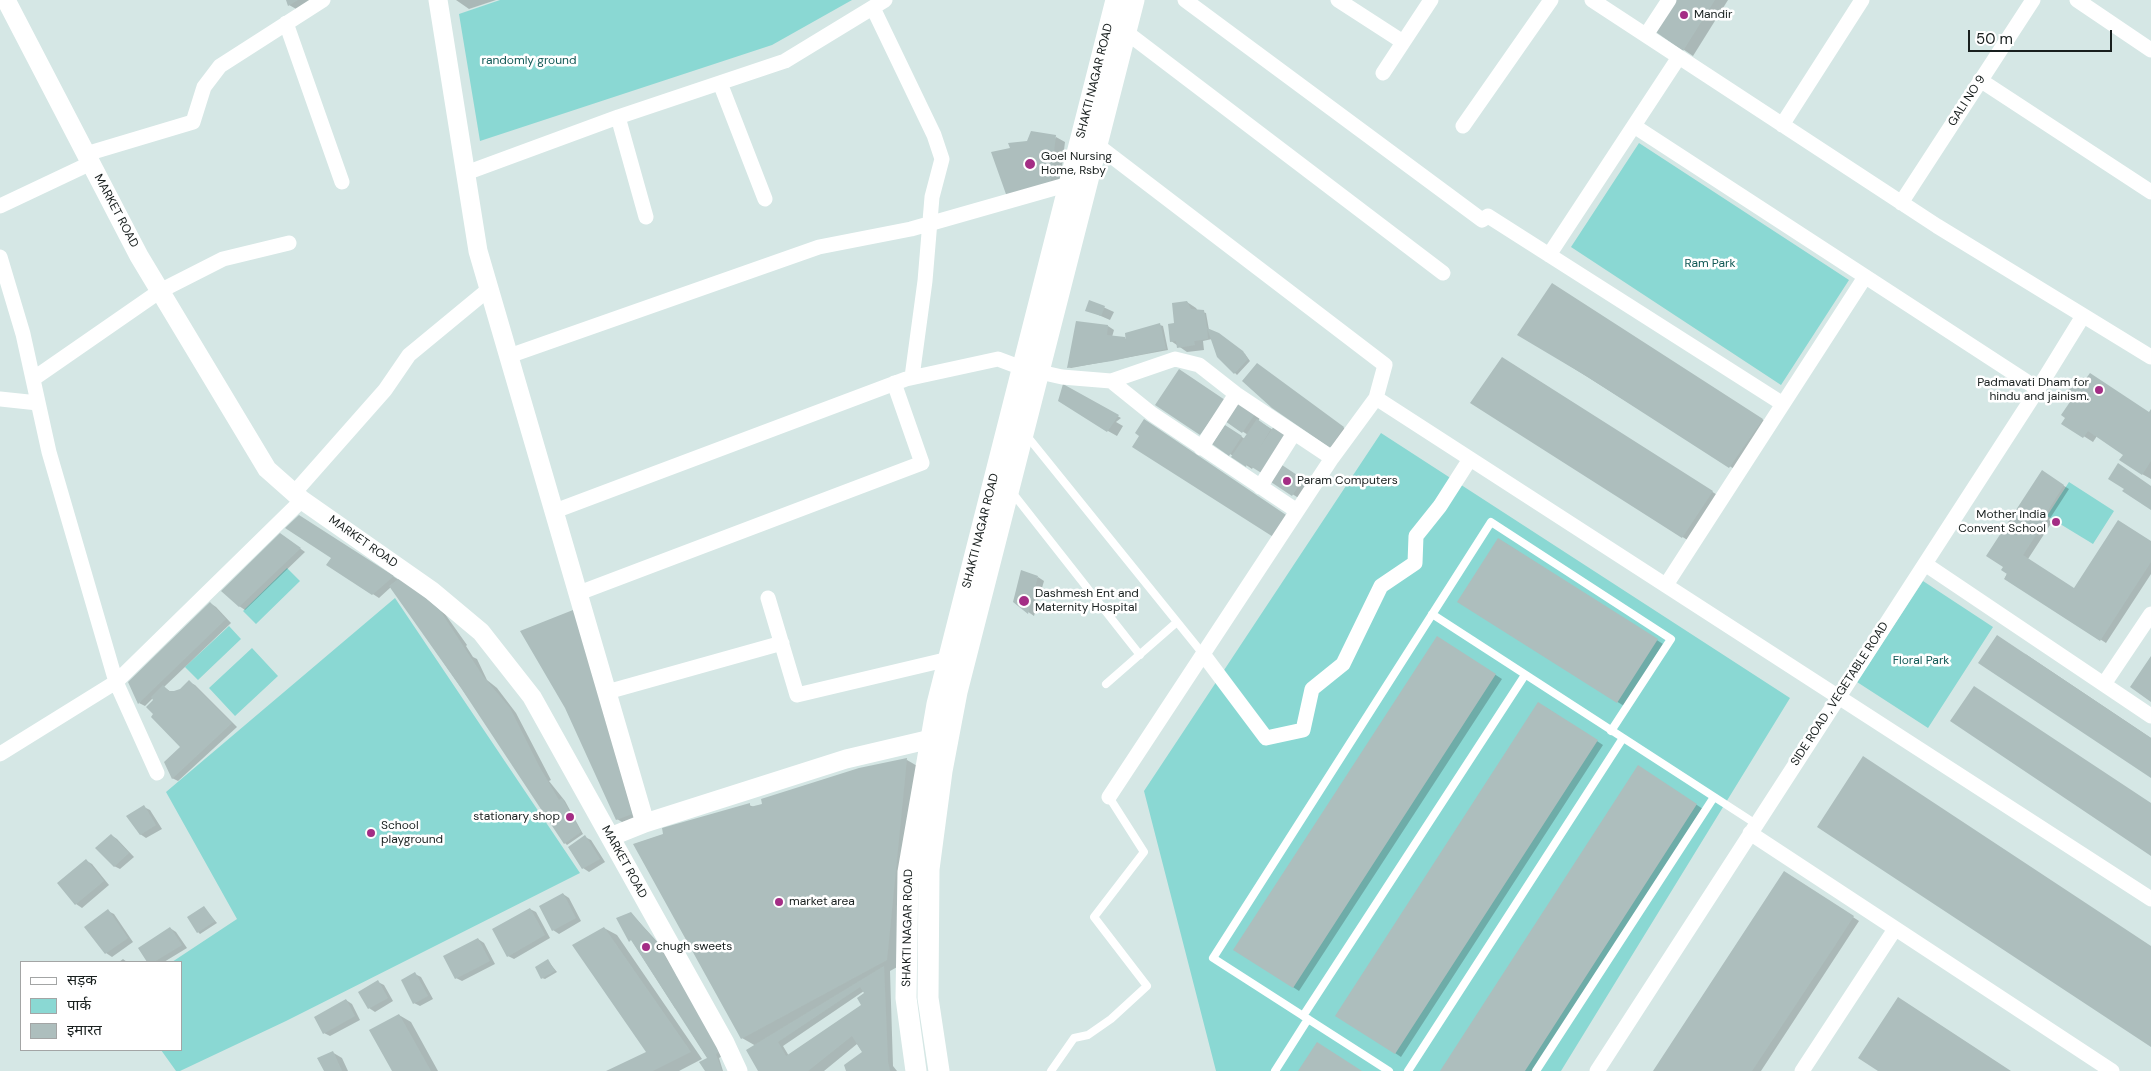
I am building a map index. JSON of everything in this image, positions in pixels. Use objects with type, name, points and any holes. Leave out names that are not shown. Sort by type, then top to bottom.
[{"type":"main road","name":"SHAKTI NAGAR ROAD","points":[[916,1071],[906,998],[908,872],[940,738],[937,704],[1031,370],[1069,184],[1116,0]]},
{"type":"main road","points":[[939,1071],[928,998],[929,869],[942,770],[940,738],[957,692],[1024,432],[1031,370],[1097,145],[1134,0]]},
{"type":"street","name":"MARKET ROAD","points":[[6,0],[140,256],[267,469],[298,496],[432,590],[482,632],[532,697],[725,1042],[738,1071]]},
{"type":"street","points":[[0,206],[88,158],[193,122],[204,87],[220,66],[323,0]]},
{"type":"street","points":[[438,0],[478,251],[645,823]]},
{"type":"street","points":[[1185,0],[1482,220],[1488,216],[1783,404]]},
{"type":"street","points":[[1338,0],[1403,42]]},
{"type":"street","points":[[1383,73],[1431,0]]},
{"type":"street","points":[[1463,126],[1551,0]]},
{"type":"street","points":[[1592,0],[1901,203],[2151,357]]},
{"type":"street","points":[[1646,36],[1669,0]]},
{"type":"street","points":[[1782,125],[1862,0]]},
{"type":"street","name":"GALI NO 9","points":[[1901,203],[2033,0]]},
{"type":"street","points":[[2077,0],[2151,50]]},
{"type":"street","points":[[466,173],[618,117],[785,61],[879,4],[934,135],[942,159],[932,197],[931,224],[912,378]]},
{"type":"street","points":[[286,23],[342,182]]},
{"type":"street","points":[[1126,32],[1444,272]]},
{"type":"street","points":[[1549,254],[1679,57]]},
{"type":"street","points":[[1980,80],[2151,192]]},
{"type":"street","points":[[720,83],[765,199]]},
{"type":"street","points":[[618,117],[646,216]]},
{"type":"street","points":[[1634,126],[2038,390]]},
{"type":"street","points":[[1097,145],[1385,365],[1376,398],[1332,458],[1109,797]]},
{"type":"street","points":[[509,356],[819,247],[931,224],[1069,184]]},
{"type":"street","points":[[33,379],[160,291],[223,260],[289,244]]},
{"type":"street","points":[[0,257],[23,334],[49,452],[116,682],[157,773]]},
{"type":"street","points":[[1666,585],[1865,277]]},
{"type":"street","points":[[0,754],[116,682],[298,496],[384,390],[409,355],[489,289]]},
{"type":"street","name":"SIDE ROAD , VEGETABLE ROAD","points":[[1597,1071],[2038,390],[2083,316]]},
{"type":"street","points":[[555,511],[894,384],[912,378],[998,359],[1031,370],[1062,377],[1112,381],[1175,359],[1199,365],[1236,394],[1332,458]]},
{"type":"street","points":[[1112,381],[1152,414],[1297,511]]},
{"type":"street","points":[[579,593],[922,463],[894,384]]},
{"type":"street","points":[[1201,448],[1236,394]]},
{"type":"street","points":[[1376,398],[2151,899]]},
{"type":"street","points":[[0,399],[38,403]]},
{"type":"street","points":[[1260,487],[1294,433]]},
{"type":"street","points":[[1203,654],[1266,738],[1303,730],[1312,689],[1344,664],[1381,586],[1415,562],[1416,536],[1440,506],[1470,459]]},
{"type":"street","points":[[1925,564],[2151,716]]},
{"type":"street","points":[[768,598],[797,695],[949,659]]},
{"type":"street","points":[[2104,684],[2151,614]]},
{"type":"street","points":[[607,692],[782,643]]},
{"type":"street","points":[[610,837],[645,823],[846,758],[940,738]]},
{"type":"street","points":[[1753,829],[1895,929],[2112,1071]]},
{"type":"street","points":[[1802,1071],[1895,929]]},
{"type":"lane","points":[[1024,432],[1203,654]]},
{"type":"lane","points":[[1009,490],[1140,655]]},
{"type":"lane","points":[[1389,1071],[1213,958],[1490,522],[1671,639],[1611,731]]},
{"type":"lane","points":[[1432,614],[1714,797],[1753,829]]},
{"type":"lane","points":[[1106,684],[1177,622]]},
{"type":"lane","points":[[1275,1071],[1305,1017],[1525,675]]},
{"type":"lane","points":[[1408,1071],[1623,738]]},
{"type":"lane","points":[[1051,1071],[1074,1038],[1088,1035],[1111,1019],[1147,986],[1094,917],[1144,852],[1109,797]]},
{"type":"lane","points":[[1536,1071],[1714,797]]},
{"type":"green space","name":"randomly ground","points":[[500,0],[852,0],[772,45],[480,141],[459,14]]},
{"type":"green space","name":"Ram Park","points":[[1639,143],[1849,280],[1781,385],[1571,247]]},
{"type":"green space","points":[[1381,433],[1790,698],[1561,1071],[1216,1071],[1144,791]]},
{"type":"green space","points":[[2069,482],[2114,511],[2093,544],[2047,516]]},
{"type":"green space","points":[[287,568],[300,581],[256,624],[243,611]]},
{"type":"green space","name":"Floral Park","points":[[1923,581],[1993,627],[1928,728],[1857,682]]},
{"type":"green space","name":"School playground","points":[[395,598],[580,873],[286,1021],[180,1071],[176,1071],[162,1051],[182,1051],[182,961],[174,961],[237,919],[166,792]]},
{"type":"green space","points":[[229,626],[241,639],[198,680],[185,667]]},
{"type":"green space","points":[[252,648],[278,676],[235,716],[209,688]]},
{"type":"building","points":[[286,0],[298,0],[288,6]]},
{"type":"building","name":"Mandir","points":[[1673,0],[1715,0],[1683,51],[1653,30]]},
{"type":"building","points":[[1031,131],[1056,135],[1050,186],[1007,197],[991,152],[1010,148],[1008,143],[1027,141]]},
{"type":"building","points":[[1552,283],[1763,419],[1729,468],[1586,376],[1517,335]]},
{"type":"building","points":[[1089,300],[1105,306],[1101,316],[1085,311]]},
{"type":"building","points":[[1187,301],[1191,309],[1204,310],[1208,339],[1194,341],[1195,345],[1177,348],[1176,341],[1170,342],[1168,324],[1174,323],[1172,303]]},
{"type":"building","points":[[1076,321],[1108,325],[1107,335],[1125,337],[1126,343],[1125,333],[1160,323],[1166,349],[1112,361],[1067,368]]},
{"type":"building","points":[[1207,328],[1219,333],[1243,351],[1248,359],[1234,374],[1217,357]]},
{"type":"building","points":[[1502,357],[1713,491],[1682,538],[1470,403]]},
{"type":"building","points":[[1257,363],[1344,427],[1330,448],[1272,408],[1242,381]]},
{"type":"building","points":[[1179,369],[1225,400],[1200,435],[1155,405]]},
{"type":"building","points":[[2090,373],[2149,412],[2151,409],[2151,461],[2142,475],[2119,460],[2123,455],[2088,431],[2083,438],[2061,424],[2065,418],[2061,415],[2074,396],[2067,391],[2075,379],[2082,384]]},
{"type":"building","points":[[1063,384],[1119,415],[1107,432],[1058,401]]},
{"type":"building","points":[[1238,402],[1255,414],[1242,433],[1225,421]]},
{"type":"building","points":[[1144,419],[1292,519],[1278,540],[1132,447],[1139,436],[1135,433]]},
{"type":"building","points":[[1257,419],[1271,429],[1258,450],[1274,426],[1289,436],[1263,474],[1247,464],[1246,467],[1231,457]]},
{"type":"building","points":[[1225,425],[1242,436],[1229,456],[1212,444]]},
{"type":"building","points":[[2118,463],[2151,486],[2151,510],[2122,491],[2124,489],[2108,479]]},
{"type":"building","name":"Param Computers","points":[[1282,465],[1303,479],[1292,496],[1271,482]]},
{"type":"building","points":[[2042,470],[2064,485],[2044,517],[2047,518],[2023,555],[2074,588],[2118,520],[2151,541],[2151,562],[2100,641],[2004,579],[2007,574],[2001,570],[2003,567],[1986,556]]},
{"type":"building","points":[[299,515],[394,576],[372,595],[326,565],[331,558],[285,528]]},
{"type":"building","points":[[280,533],[301,548],[239,607],[221,591]]},
{"type":"building","points":[[1498,538],[1658,639],[1617,703],[1457,602]]},
{"type":"building","points":[[1021,570],[1038,576],[1028,614],[1013,602]]},
{"type":"building","points":[[401,577],[439,609],[483,676],[510,708],[539,766],[559,800],[562,798],[581,832],[564,844],[461,688],[389,586]]},
{"type":"building","points":[[210,602],[226,619],[138,704],[128,682]]},
{"type":"building","points":[[573,610],[632,814],[616,820],[565,708],[520,631]]},
{"type":"building","points":[[1997,635],[2151,738],[2151,778],[1978,663]]},
{"type":"building","points":[[1437,636],[1496,674],[1293,988],[1233,950]]},
{"type":"building","points":[[2151,656],[2151,702],[2130,687]]},
{"type":"building","points":[[189,680],[232,723],[172,779],[164,762],[180,747],[151,717],[153,714],[146,707],[153,700],[151,697],[163,685],[169,691],[174,691],[180,689]]},
{"type":"building","points":[[1974,686],[2151,803],[2151,856],[1950,721]]},
{"type":"building","points":[[1538,702],[1598,740],[1395,1054],[1335,1016]]},
{"type":"building","points":[[1863,756],[2151,946],[2151,1047],[1817,827]]},
{"type":"building","name":"market area","points":[[907,758],[887,960],[741,1039],[633,844],[663,834],[662,828],[750,803],[750,807],[762,804],[761,799],[859,768]]},
{"type":"building","points":[[1638,765],[1697,804],[1525,1071],[1440,1071]]},
{"type":"building","points":[[144,805],[156,825],[140,835],[126,816]]},
{"type":"building","points":[[111,834],[129,853],[114,867],[95,848]]},
{"type":"building","points":[[585,835],[600,859],[582,869],[568,847]]},
{"type":"building","points":[[86,859],[104,881],[75,905],[57,883]]},
{"type":"building","points":[[1784,871],[1854,916],[1834,947],[1752,1071],[1653,1071]]},
{"type":"building","points":[[563,893],[576,918],[552,931],[539,906]]},
{"type":"building","points":[[204,906],[215,921],[197,933],[187,917]]},
{"type":"building","points":[[530,908],[545,935],[507,957],[492,929]]},
{"type":"building","points":[[108,909],[128,938],[105,954],[84,927]]},
{"type":"building","points":[[631,912],[656,942],[722,1049],[716,1054],[722,1071],[705,1071],[699,1062],[707,1058],[631,940],[629,942],[616,918]]},
{"type":"building","points":[[170,927],[182,945],[156,961],[146,961],[138,948]]},
{"type":"building","points":[[604,927],[691,1052],[653,1071],[606,1071],[646,1052],[572,945]]},
{"type":"building","points":[[478,938],[490,961],[455,979],[443,956]]},
{"type":"building","points":[[548,959],[555,971],[541,979],[535,967]]},
{"type":"building","points":[[884,966],[890,1071],[846,1071],[844,1065],[862,1052],[852,1036],[808,1071],[758,1071],[746,1050]],"holes":[[[860,987],[864,993],[857,998],[861,1005],[786,1056],[778,1042]]]},
{"type":"building","points":[[415,972],[428,996],[413,1004],[401,980]]},
{"type":"building","points":[[378,980],[388,998],[368,1009],[358,992]]},
{"type":"building","points":[[1898,997],[2011,1071],[1878,1071],[1858,1058]]},
{"type":"building","points":[[346,999],[355,1016],[323,1034],[314,1017]]},
{"type":"building","points":[[399,1014],[431,1071],[392,1071],[369,1030]]},
{"type":"building","points":[[1317,1042],[1362,1071],[1298,1071]]},
{"type":"building","points":[[333,1051],[342,1071],[324,1071],[317,1058]]},
{"type":"place","name":"Mandir","points":[[1684,15]]},
{"type":"place","name":"Goel Nursing Home, Rsby","points":[[1030,164]]},
{"type":"place","name":"Padmavati Dham for hindu and jainism.","points":[[2099,390]]},
{"type":"place","name":"Param Computers","points":[[1287,481]]},
{"type":"place","name":"Mother India Convent School","points":[[2056,522]]},
{"type":"place","name":"Dashmesh Ent and Maternity Hospital","points":[[1024,601]]},
{"type":"place","name":"stationary shop","points":[[570,817]]},
{"type":"place","name":"School playground","points":[[371,833]]},
{"type":"place","name":"market area","points":[[779,902]]},
{"type":"place","name":"chugh sweets","points":[[646,947]]}]
